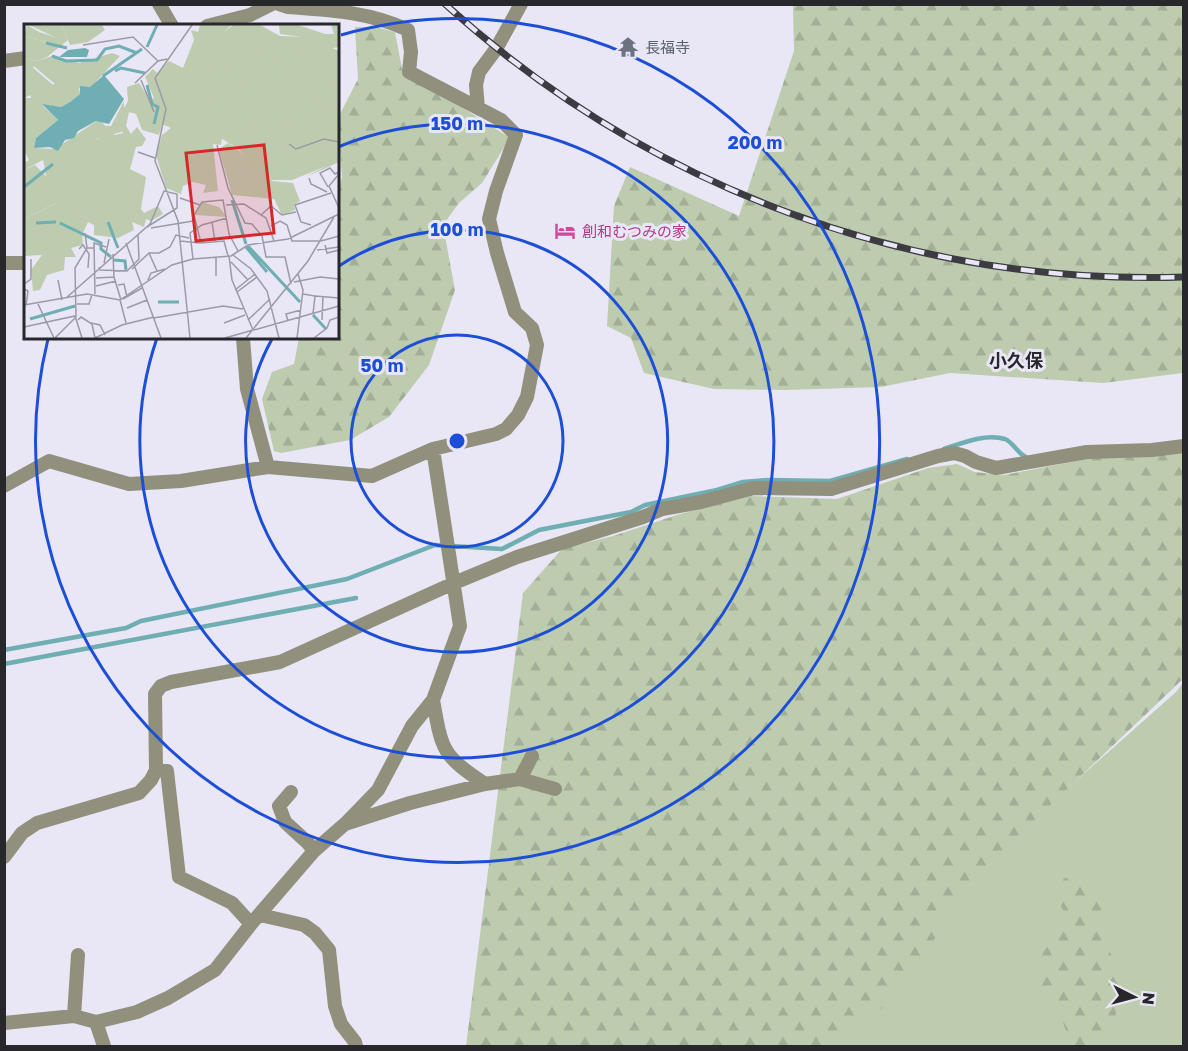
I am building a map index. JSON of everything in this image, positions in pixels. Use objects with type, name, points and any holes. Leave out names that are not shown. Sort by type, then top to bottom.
[{"type":"street","points":[[159,4],[171,24]]},
{"type":"street","points":[[215,24],[250,15],[273,4]]},
{"type":"street","points":[[4,486],[49,461],[129,484],[181,481],[267,467],[372,476],[433,449],[496,434],[506,429],[518,415],[526,397],[537,345],[532,328],[515,312],[489,219],[496,191],[516,135],[501,120],[409,72],[411,52],[408,30],[352,12],[288,7],[279,4]]},
{"type":"street","points":[[478,108],[476,85],[479,72],[496,49],[521,4]]},
{"type":"street","points":[[4,61],[24,57]]},
{"type":"street","points":[[4,262],[24,263]]},
{"type":"street","points":[[243,339],[247,389],[267,467]]},
{"type":"street","points":[[4,857],[22,833],[37,823],[138,793],[151,780],[156,770],[155,694],[161,686],[171,682],[280,662],[454,582],[517,556],[643,518],[662,509],[701,502],[754,488],[831,489],[954,453],[996,468],[1088,452],[1152,450],[1184,446]]},
{"type":"street","points":[[4,1023],[74,1016],[96,1022],[137,1012],[168,998],[215,970],[255,919],[314,852],[378,790],[412,726],[433,700],[460,626],[433,449]]},
{"type":"street","points":[[433,700],[443,748],[456,764],[485,784]]},
{"type":"street","points":[[520,779],[532,756]]},
{"type":"street","points":[[156,770],[167,771],[179,877],[232,903],[255,919],[304,926],[315,933],[329,950],[335,1006],[341,1024],[355,1042],[356,1047]]},
{"type":"street","points":[[346,823],[410,803],[485,784],[520,779],[555,789]]},
{"type":"street","points":[[291,792],[279,806],[285,822],[308,843],[314,852]]},
{"type":"street","points":[[74,1016],[78,955]]},
{"type":"street","points":[[96,1022],[104,1047]]},
{"type":"green space","points":[[793,5],[1183,5],[1183,373],[1103,383],[950,373],[881,387],[785,390],[714,389],[644,373],[631,338],[607,326],[614,206],[630,167],[739,216],[794,51]]},
{"type":"green space","points":[[355,27],[375,27],[395,32],[402,69],[510,138],[482,183],[459,203],[443,225],[455,290],[429,365],[389,417],[350,440],[281,453],[274,451],[262,399],[272,372],[294,364],[299,339],[339,339],[339,186],[342,178],[339,116],[358,79]]},
{"type":"green space","points":[[1183,440],[1183,679],[943,907],[938,934],[887,1004],[855,1031],[822,1046],[466,1046],[523,593],[562,549],[613,536],[680,514],[751,496],[837,499],[928,468],[957,464],[975,472],[1004,475]]},
{"type":"green space","points":[[1183,683],[1183,1046],[777,1046],[1176,692]]},
{"type":"green space","points":[[1064,878],[1082,878],[1092,892],[1101,909],[1104,936],[1117,970],[1121,993],[1115,1018],[1102,1046],[1071,1046],[1063,1022],[1038,986],[1045,942],[1057,926],[1063,910],[1055,895]]},
{"type":"waterway","points":[[944,449],[974,439],[998,437],[1008,441],[1026,457]]},
{"type":"waterway","points":[[4,650],[126,628],[141,621],[347,579],[435,545],[502,549],[539,530],[631,512],[645,505],[717,490],[743,482],[830,481],[907,459]]},
{"type":"waterway","points":[[4,664],[356,598]]},
{"type":"railway","points":[[445,4],[524,69],[607,125],[696,173],[788,213],[883,243],[982,264],[1082,275],[1184,277]]},
{"type":"place","name":"長福寺","points":[[628,47]]},
{"type":"place","name":"創和むつみの家","points":[[565,231]]},
{"type":"district","name":"小久保","points":[[1016,360]]}]
